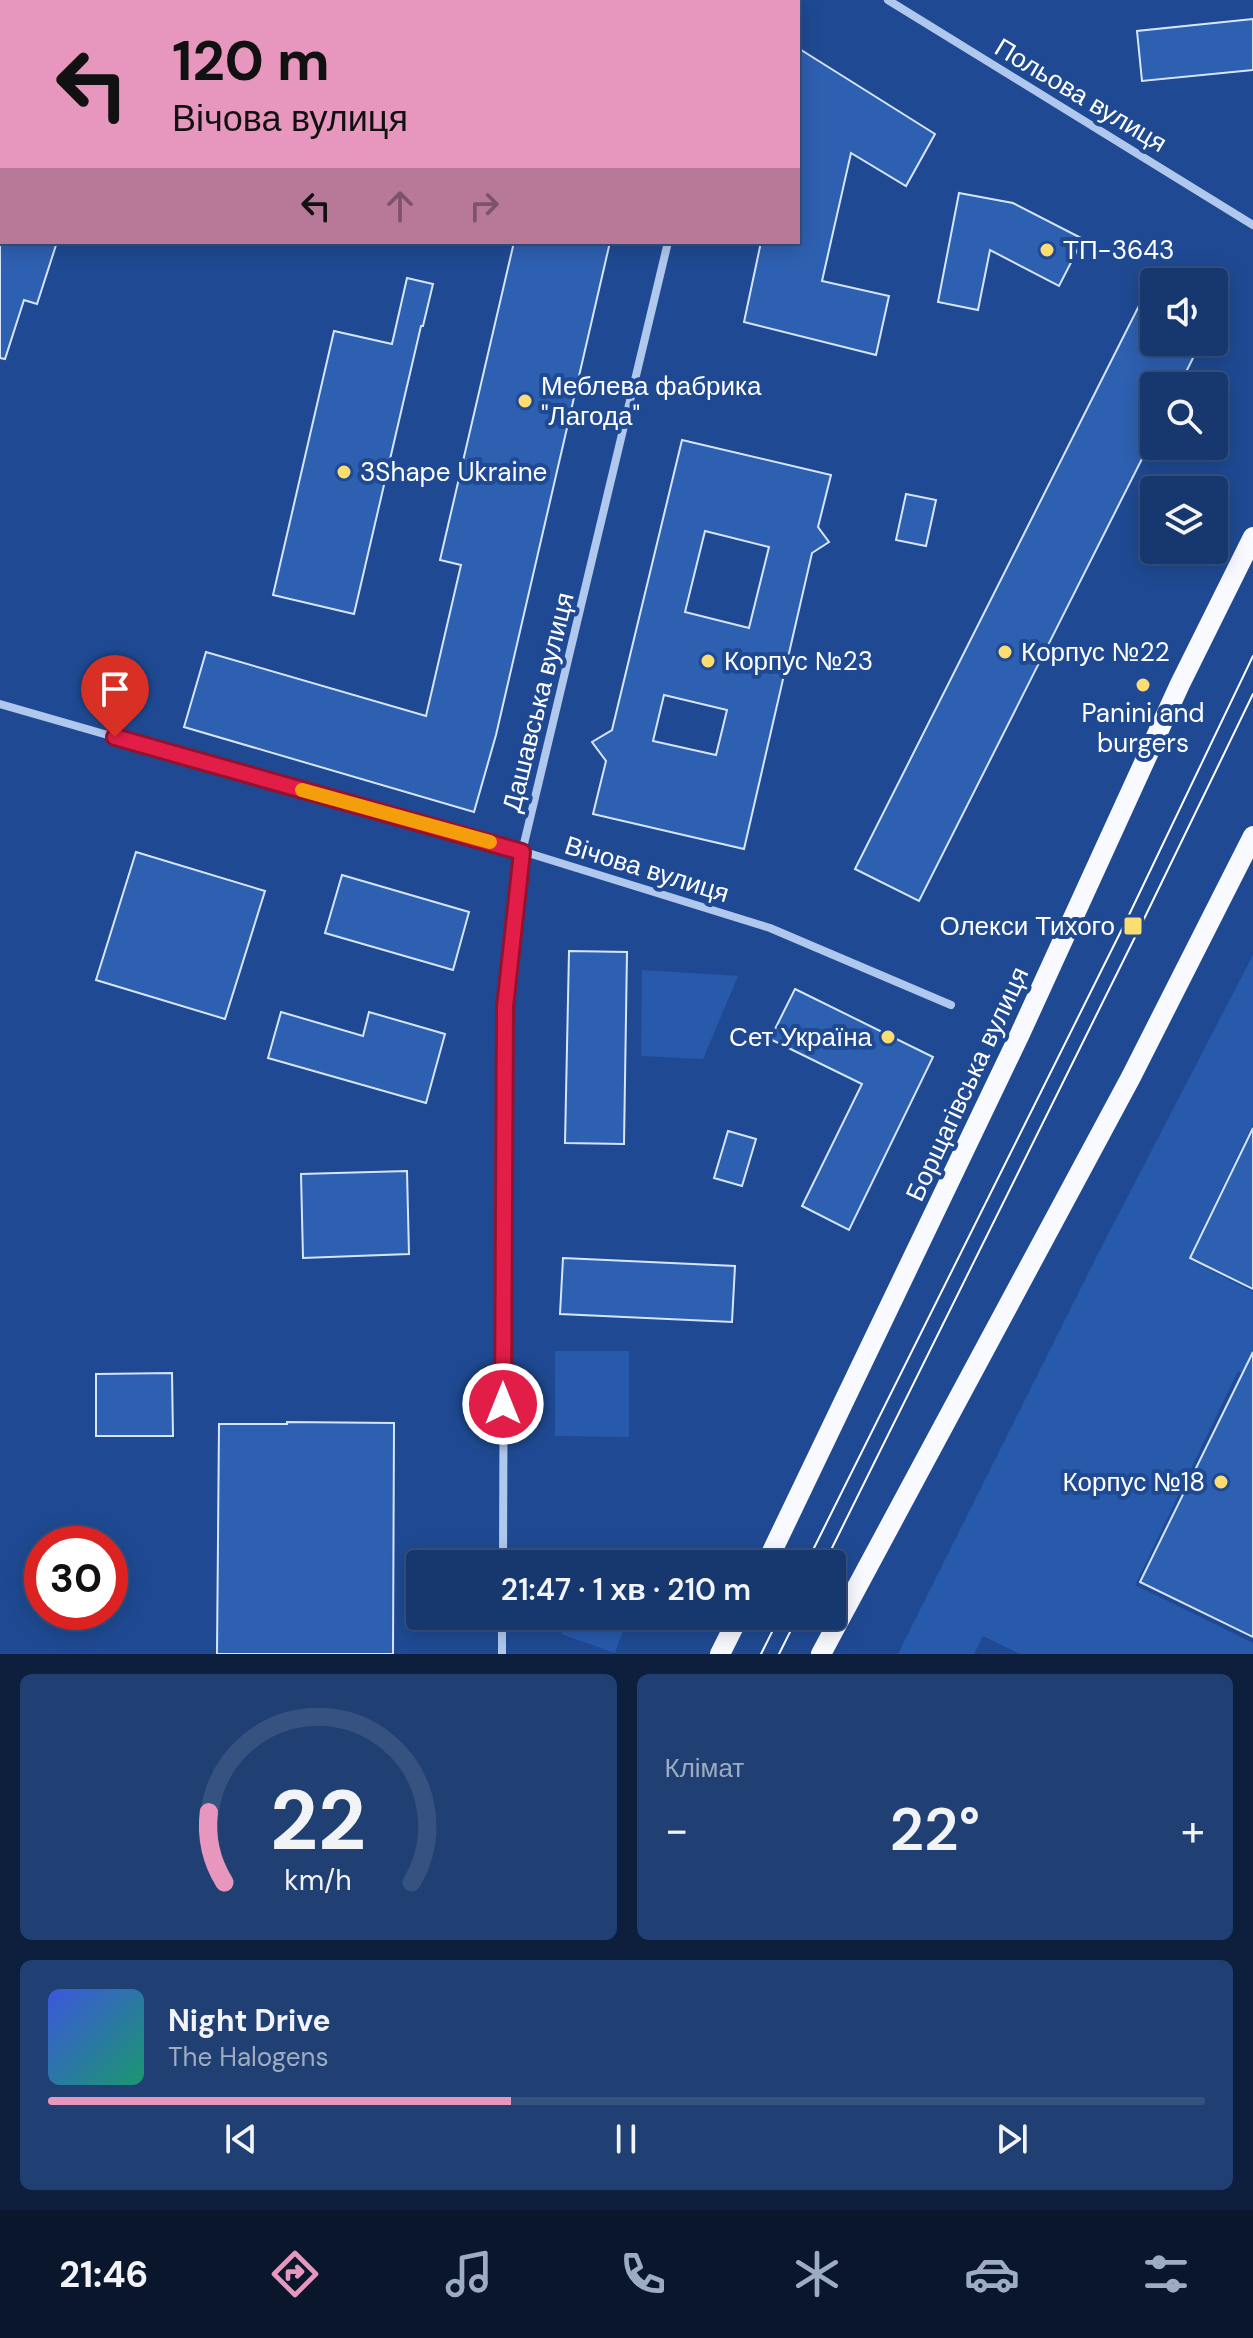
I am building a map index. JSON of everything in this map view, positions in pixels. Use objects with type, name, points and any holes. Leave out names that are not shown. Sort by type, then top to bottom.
[{"type":"main road","name":"Борщагівська вулиця","points":[[773,1550],[1020,1034],[1180,684],[1253,537]]},
{"type":"main road","points":[[821,1654],[1131,1077],[1253,836]]},
{"type":"main road","points":[[720,1654],[732,1630]]},
{"type":"street","name":"Польова вулиця","points":[[888,0],[1253,225]]},
{"type":"street","name":"Дашавська вулиця","points":[[503,1550],[505,1007],[522,852],[668,244]]},
{"type":"street","name":"Вічова вулиця","points":[[0,704],[522,852],[770,928],[951,1005]]},
{"type":"street","points":[[502,1630],[502,1654]]},
{"type":"shaded area","points":[[1253,955],[1253,1124],[1188,1259],[1253,1292],[1253,1378],[1238,1371],[1135,1585],[1253,1643],[1253,1654],[1020,1654],[983,1636],[974,1654],[898,1654],[1099,1252]]},
{"type":"shaded area","points":[[642,970],[738,976],[703,1059],[641,1056]]},
{"type":"shaded area","points":[[555,1351],[629,1351],[629,1437],[555,1436]]},
{"type":"shaded area","points":[[562,1630],[623,1630],[615,1653],[561,1634]]},
{"type":"building","points":[[1253,19],[1253,70],[1142,81],[1137,31]]},
{"type":"building","points":[[800,49],[935,134],[906,186],[851,153],[822,281],[889,296],[876,355],[744,322],[761,244],[800,244]]},
{"type":"building","points":[[959,193],[1013,203],[1083,239],[1059,286],[990,250],[978,310],[938,302]]},
{"type":"building","points":[[0,244],[56,244],[37,304],[24,300],[5,359],[0,358]]},
{"type":"building","name":"Меблева фабрика \"Лагода\"","points":[[514,244],[610,244],[496,735],[474,812],[184,727],[206,652],[426,716],[461,565],[440,560]]},
{"type":"building","name":"3Shape Ukraine","points":[[407,278],[433,284],[354,614],[273,595],[334,331],[392,344]]},
{"type":"building","name":"Корпус №22","points":[[1140,304],[1140,356],[1194,356],[1186,372],[1140,372],[1141,460],[919,901],[855,869]]},
{"type":"building","name":"Корпус №23","points":[[682,440],[831,475],[818,527],[829,542],[812,553],[744,849],[593,814],[606,761],[592,742],[612,730]],"holes":[[[705,531],[769,547],[749,628],[685,612]],[[664,695],[727,710],[716,755],[653,741]]]},
{"type":"building","points":[[906,494],[936,500],[926,546],[896,540]]},
{"type":"building","points":[[136,852],[265,891],[225,1019],[96,980]]},
{"type":"building","points":[[342,875],[469,912],[453,970],[325,933]]},
{"type":"building","points":[[569,951],[627,952],[624,1144],[565,1143]]},
{"type":"building","points":[[795,989],[933,1057],[849,1230],[802,1206],[862,1084],[770,1039]]},
{"type":"building","points":[[281,1012],[363,1036],[369,1012],[445,1034],[426,1103],[268,1058]]},
{"type":"building","points":[[1253,1128],[1253,1289],[1190,1258]]},
{"type":"building","points":[[728,1131],[756,1139],[742,1186],[714,1178]]},
{"type":"building","points":[[407,1171],[409,1254],[303,1258],[301,1174]]},
{"type":"building","points":[[563,1258],[735,1266],[732,1322],[560,1314]]},
{"type":"building","name":"Корпус №18","points":[[1253,1352],[1253,1637],[1140,1582]]},
{"type":"building","points":[[172,1373],[173,1436],[96,1436],[96,1374]]},
{"type":"building","points":[[394,1423],[393,1654],[217,1654],[219,1424]]},
{"type":"tram line","points":[[813,1550],[1128,917],[1253,656]]},
{"type":"tram line","points":[[831,1550],[1253,694]]},
{"type":"tram line","points":[[761,1654],[773,1630]]},
{"type":"tram line","points":[[779,1654],[791,1630]]},
{"type":"slow traffic","points":[[302,790],[490,842]]},
{"type":"place","name":"ТП-3643","points":[[1047,250]]},
{"type":"place","name":"Меблева фабрика \"Лагода\"","points":[[525,401]]},
{"type":"place","name":"3Shape Ukraine","points":[[344,472]]},
{"type":"place","name":"Корпус №22","points":[[1005,652]]},
{"type":"place","name":"Корпус №23","points":[[708,661]]},
{"type":"place","name":"Panini and burgers","points":[[1143,685]]},
{"type":"place","name":"Олекси Тихого","points":[[1133,926]]},
{"type":"place","name":"Сет Україна","points":[[888,1037]]},
{"type":"place","name":"Корпус №18","points":[[1221,1482]]},
{"type":"route","points":[[115,737],[522,852],[505,1007],[503,1404]]}]
